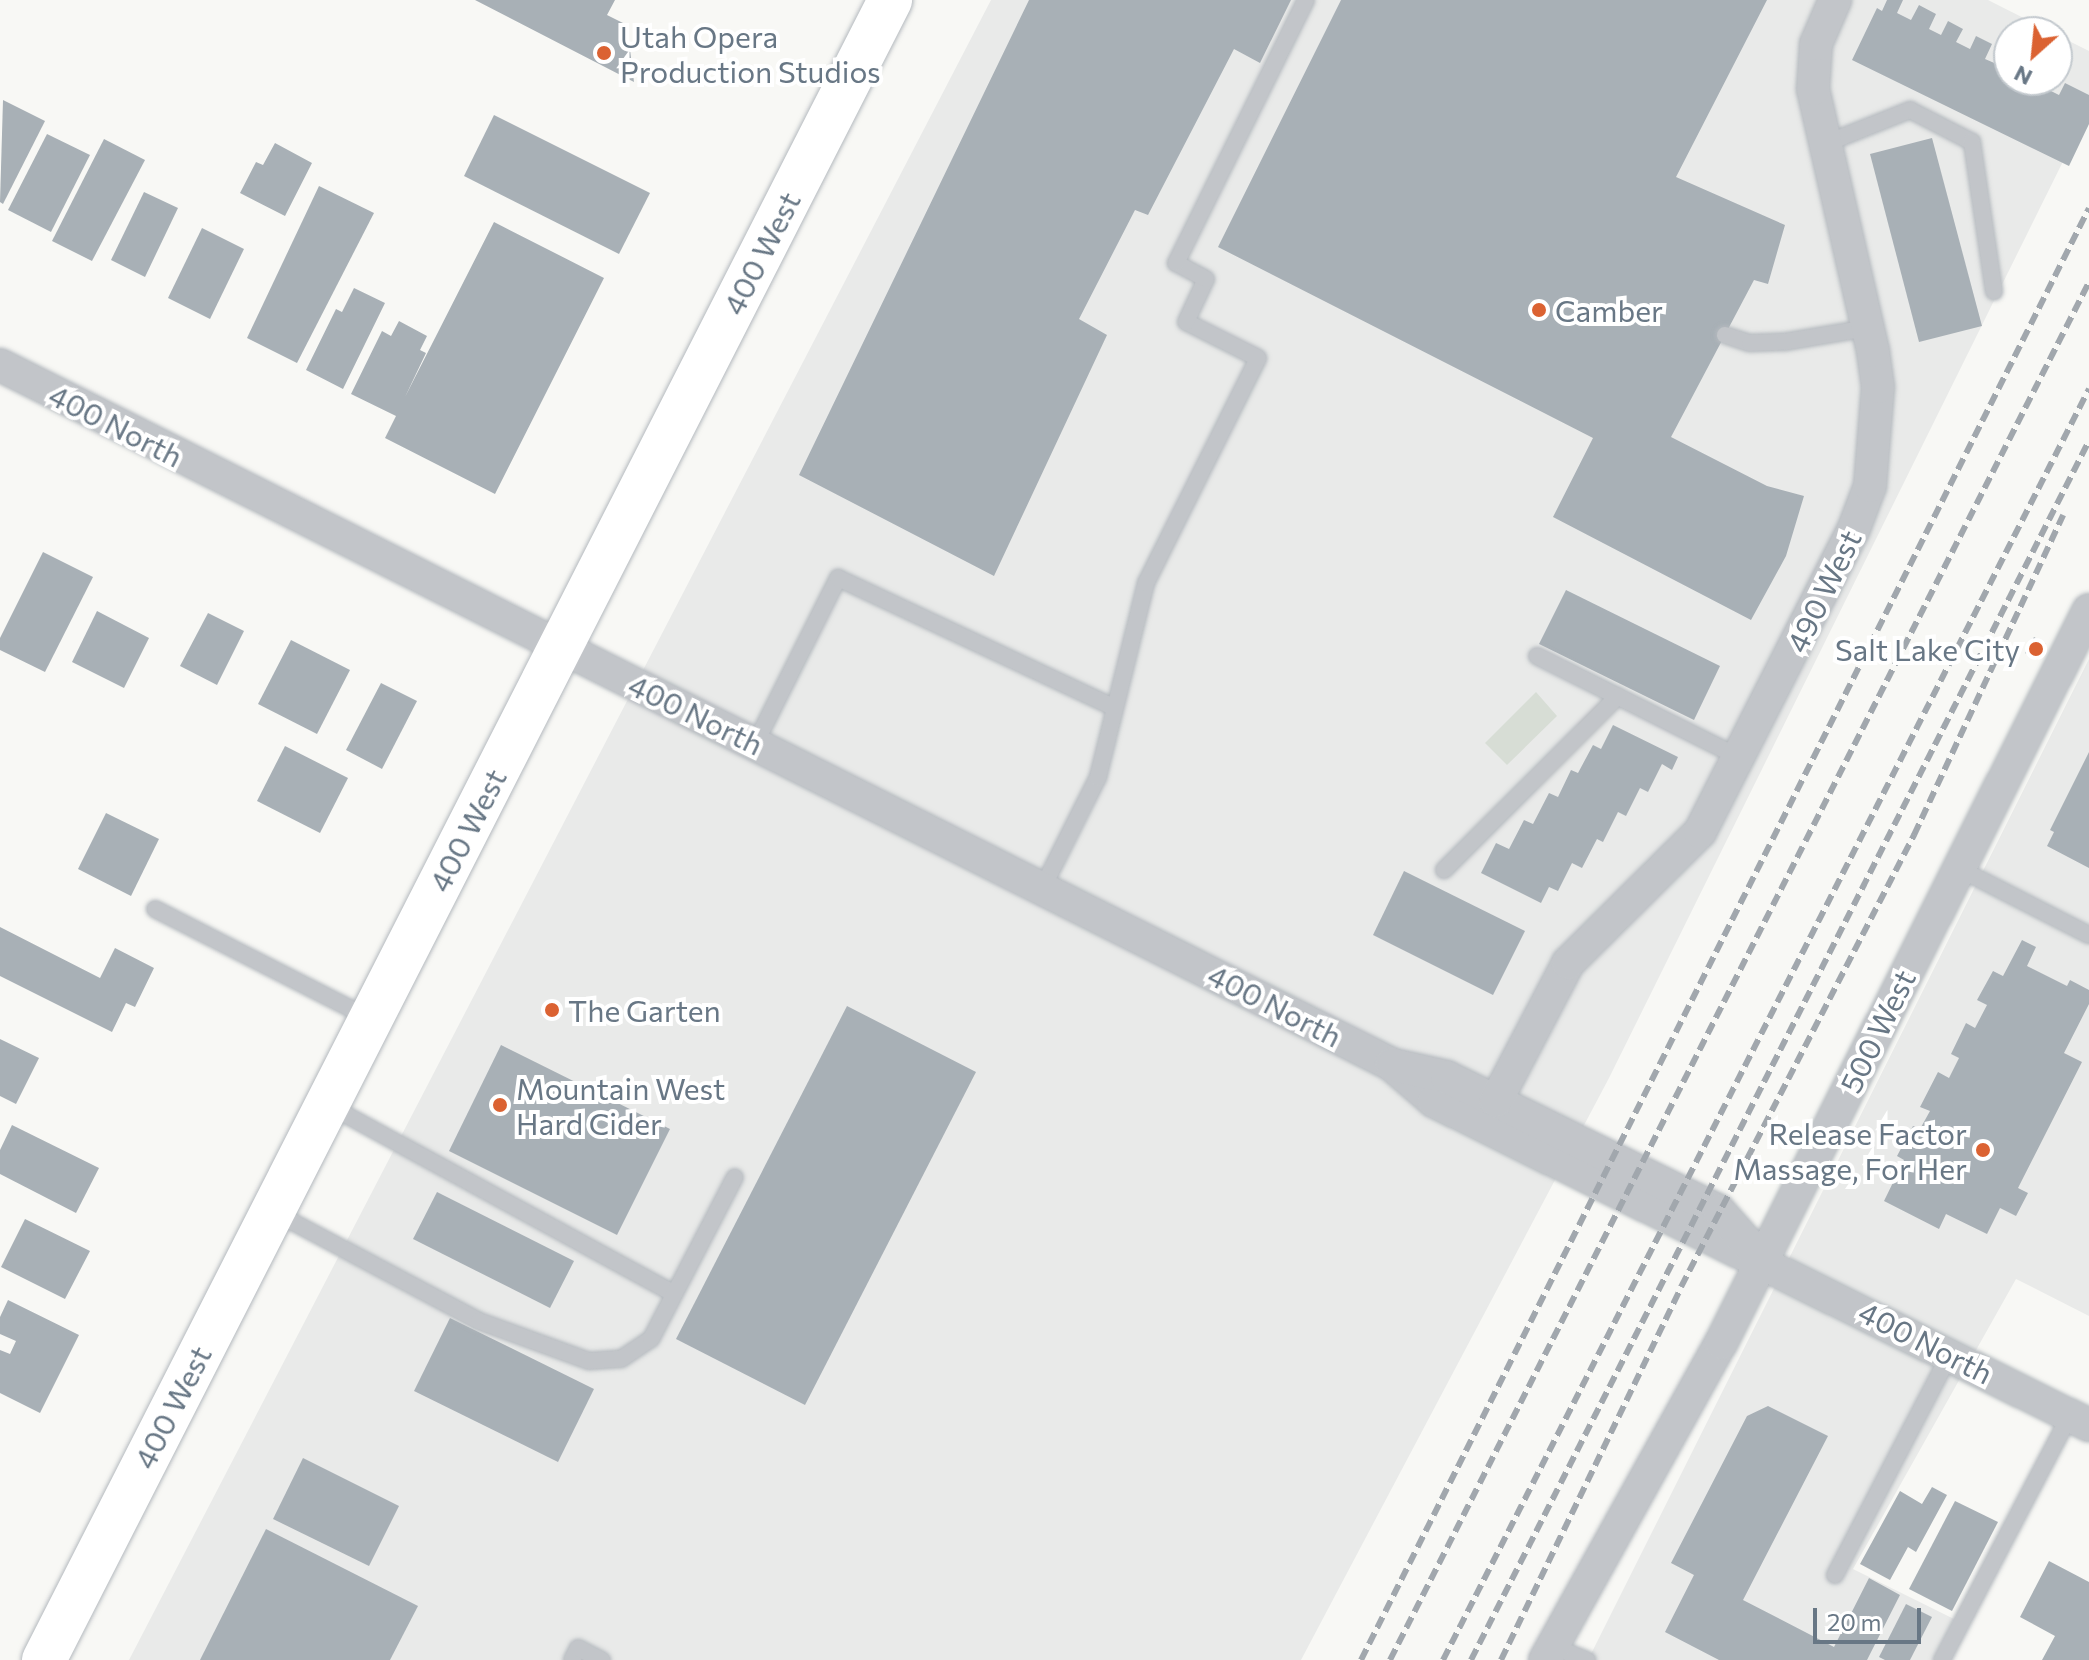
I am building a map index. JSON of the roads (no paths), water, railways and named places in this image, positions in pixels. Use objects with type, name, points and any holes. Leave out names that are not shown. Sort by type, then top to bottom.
[{"type":"street","name":"400 West","points":[[51,1658],[272,1212],[890,0]]},
{"type":"street","name":"490 West","points":[[1496,1101],[1568,963],[1700,832],[1741,758],[1853,531],[1870,486],[1878,387],[1868,328],[1822,145],[1812,70],[1816,44],[1835,0]]},
{"type":"street","name":"400 North","points":[[0,365],[1391,1064],[1434,1101],[1706,1238],[1763,1260],[2080,1420]]},
{"type":"street","name":"500 West","points":[[1548,1653],[1763,1260],[2089,610]]},
{"type":"street","name":"400 North","points":[[1391,1064],[1447,1077],[1719,1211],[1763,1260]]},
{"type":"lane","points":[[1043,887],[1098,777],[1146,583],[1258,358],[1186,322],[1206,279],[1176,263],[1306,0]]},
{"type":"lane","points":[[1822,145],[1910,110],[1972,142],[1994,291]]},
{"type":"lane","points":[[1725,335],[1750,343],[1784,342],[1868,328]]},
{"type":"lane","points":[[755,744],[838,578],[1114,707]]},
{"type":"lane","points":[[1537,656],[1741,758]]},
{"type":"lane","points":[[1444,870],[1618,696]]},
{"type":"lane","points":[[1958,868],[2089,935]]},
{"type":"lane","points":[[155,909],[370,1019]]},
{"type":"lane","points":[[327,1104],[674,1294]]},
{"type":"lane","points":[[272,1212],[479,1321],[589,1361],[621,1359],[651,1339],[735,1177]]},
{"type":"lane","points":[[1835,1575],[1950,1354]]},
{"type":"lane","points":[[1942,1660],[2080,1420]]},
{"type":"lane","points":[[572,1660],[578,1648],[602,1660]]},
{"type":"lane","points":[[1548,1653],[1587,1660]]},
{"type":"railway","points":[[1361,1660],[2089,208]]},
{"type":"railway","points":[[1390,1660],[2089,282]]},
{"type":"railway","points":[[1443,1660],[2089,389]]},
{"type":"railway","points":[[1471,1660],[2089,441]]},
{"type":"railway","points":[[1501,1660],[1681,1287],[1914,835],[2063,515]]},
{"type":"place","name":"Utah Opera Production Studios","points":[[604,53]]},
{"type":"place","name":"Camber","points":[[1539,310]]},
{"type":"place","name":"Salt Lake City","points":[[2036,649]]},
{"type":"place","name":"The Garten","points":[[552,1010]]},
{"type":"place","name":"Mountain West Hard Cider","points":[[500,1105]]},
{"type":"place","name":"Release Factor Massage, For Her","points":[[1983,1150]]}]
